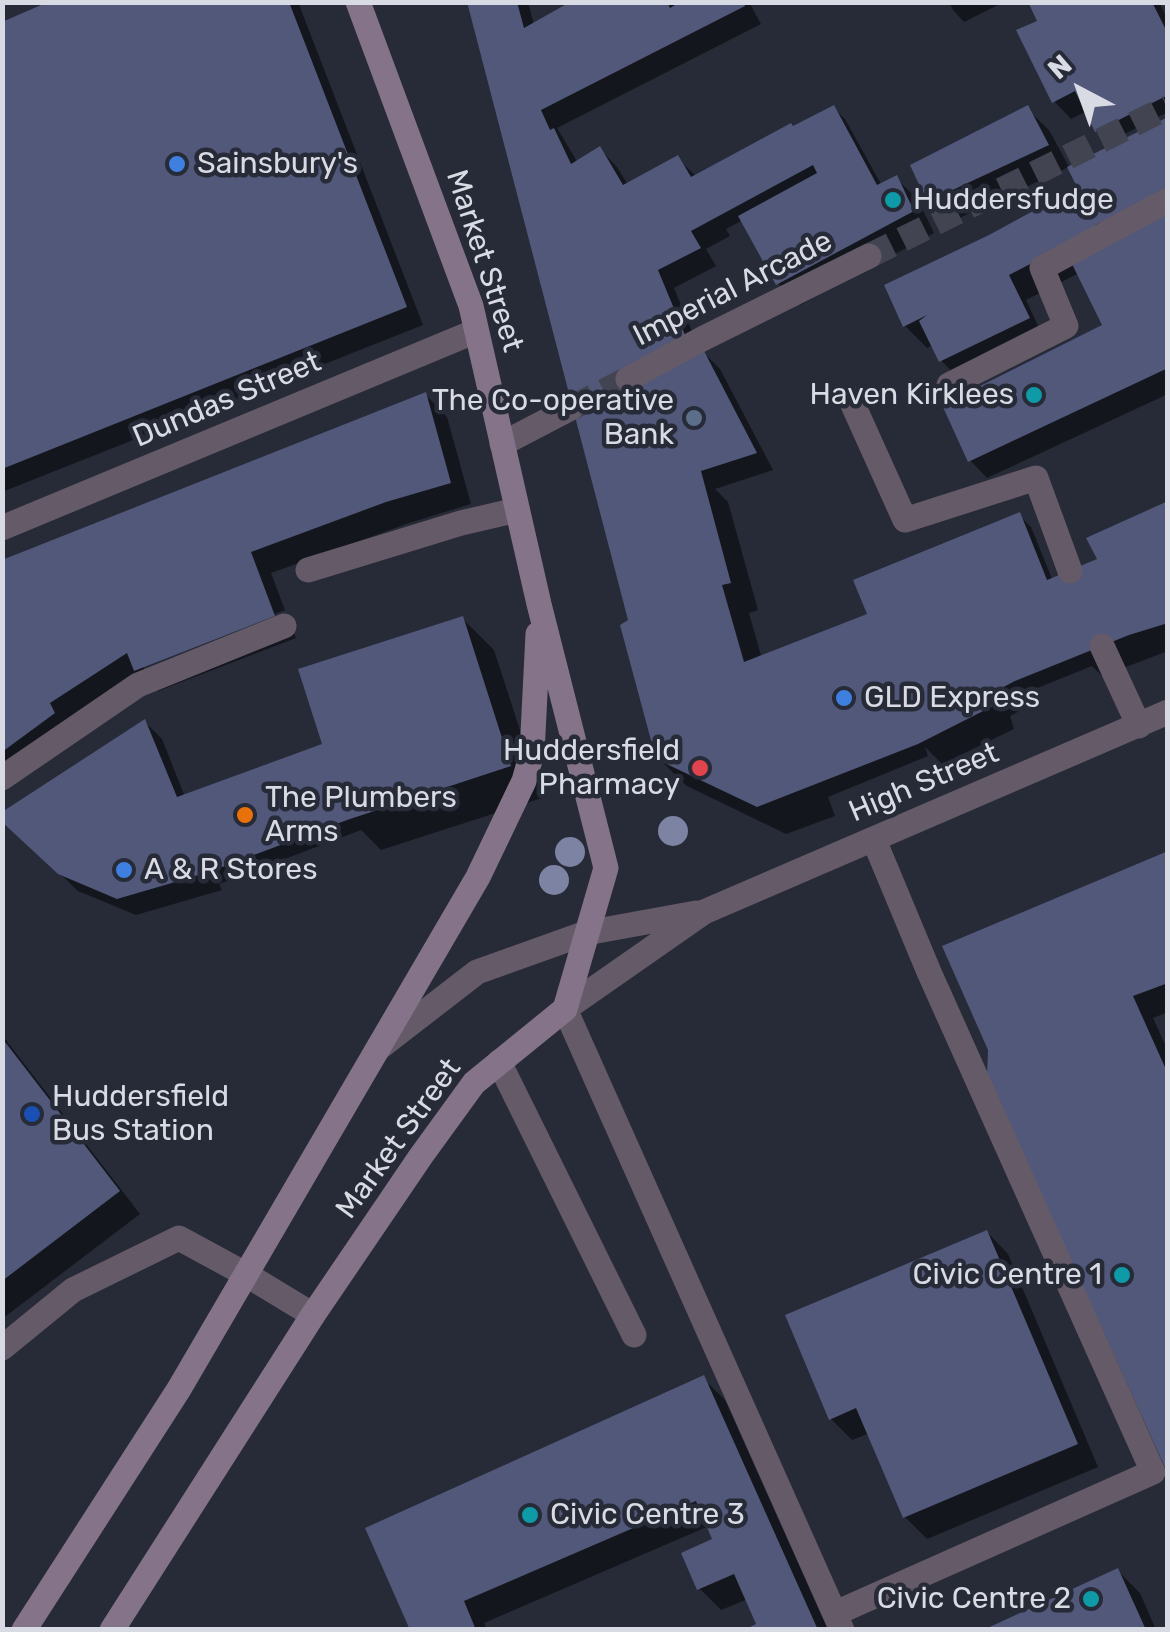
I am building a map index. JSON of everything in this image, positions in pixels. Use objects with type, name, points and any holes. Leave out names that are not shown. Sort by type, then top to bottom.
[{"type":"street","name":"Market Street","points":[[112,1630],[313,1315],[474,1083],[566,1009],[606,868],[471,306],[358,2]]},
{"type":"street","points":[[949,385],[1066,326],[1042,268],[1168,200]]},
{"type":"street","name":"Imperial Arcade","points":[[628,379],[869,256]]},
{"type":"street","name":"Dundas Street","points":[[2,528],[476,331]]},
{"type":"street","points":[[850,398],[905,520],[1036,478],[1070,570]]},
{"type":"street","points":[[502,444],[571,408]]},
{"type":"street","points":[[308,570],[461,523],[518,510]]},
{"type":"street","name":"Market Street","points":[[24,1630],[248,1274],[478,877],[524,782],[532,752],[540,604]]},
{"type":"street","points":[[2,778],[138,684],[284,626]]},
{"type":"street","points":[[1102,646],[1159,719]]},
{"type":"street","name":"High Street","points":[[566,1009],[704,912],[1159,719]]},
{"type":"street","points":[[566,1009],[839,1621],[1153,1472],[874,840]]},
{"type":"street","name":"High Street","points":[[376,1050],[477,972],[586,933],[704,912]]},
{"type":"street","points":[[500,1062],[634,1335]]},
{"type":"street","points":[[2,1348],[73,1290],[179,1238],[248,1274],[313,1315]]},
{"type":"building","name":"Sainsbury's","points":[[48,2],[289,2],[407,307],[2,469],[2,22]]},
{"type":"building","points":[[467,2],[517,2],[524,28],[570,2],[667,2],[670,8],[680,2],[743,2],[745,6],[541,110],[571,164],[600,146],[623,185],[678,155],[691,177],[791,123],[793,126],[834,105],[877,185],[897,175],[914,211],[776,285],[738,216],[817,173],[813,165],[691,231],[701,248],[658,270],[687,340],[703,349],[757,453],[701,471],[731,583],[722,585],[744,662],[867,614],[853,580],[1020,512],[1047,580],[1097,559],[1086,538],[1168,501],[1168,623],[1015,681],[990,694],[993,706],[918,744],[757,807],[656,759],[620,625],[628,620]]},
{"type":"building","points":[[1028,2],[1152,2],[1168,34],[1168,95],[1095,132],[1075,91],[1052,103],[1016,30],[1037,21]]},
{"type":"building","points":[[1028,105],[1049,145],[927,202],[910,165]]},
{"type":"building","points":[[1168,117],[1168,192],[1095,225],[1098,229],[1009,275],[1030,318],[939,362],[919,321],[927,315],[903,327],[884,285],[1077,187],[1067,167]]},
{"type":"building","points":[[1168,207],[1168,368],[968,462],[942,405],[1102,325],[1070,260]]},
{"type":"building","points":[[426,392],[451,483],[386,502],[251,552],[275,616],[134,671],[127,653],[50,703],[55,713],[2,752],[2,560]]},
{"type":"building","points":[[463,616],[511,766],[347,820],[206,873],[117,899],[58,874],[2,822],[2,812],[145,719],[177,797],[322,744],[298,669]]},
{"type":"building","name":"Civic Centre 1","points":[[1168,851],[1168,983],[1133,996],[1168,1074],[1168,1474],[987,1076],[988,1050],[942,946]]},
{"type":"building","name":"Huddersfield Bus Station","points":[[2,1038],[120,1191],[2,1281]]},
{"type":"building","points":[[987,1230],[1078,1444],[903,1518],[856,1408],[829,1420],[785,1315]]},
{"type":"building","name":"Civic Centre 3","points":[[704,1375],[818,1630],[744,1630],[756,1624],[734,1574],[697,1590],[681,1553],[712,1539],[696,1501],[464,1601],[476,1630],[410,1630],[365,1528]]},
{"type":"building","name":"Civic Centre 2","points":[[1118,1568],[1146,1630],[983,1630]]},
{"type":"tunnel","points":[[869,256],[1168,107]]},
{"type":"tunnel","points":[[571,408],[628,379]]},
{"type":"place","name":"Sainsbury's","points":[[177,164]]},
{"type":"place","name":"Huddersfudge","points":[[893,200]]},
{"type":"place","name":"Haven Kirklees","points":[[1034,395]]},
{"type":"place","name":"The Co-operative Bank","points":[[694,418]]},
{"type":"place","name":"GLD Express","points":[[844,698]]},
{"type":"place","name":"Huddersfield Pharmacy","points":[[700,768]]},
{"type":"place","name":"The Plumbers Arms","points":[[245,815]]},
{"type":"place","name":"A & R Stores","points":[[124,870]]},
{"type":"place","name":"Huddersfield Bus Station","points":[[32,1114]]},
{"type":"place","name":"Civic Centre 1","points":[[1122,1275]]},
{"type":"place","name":"Civic Centre 3","points":[[530,1515]]},
{"type":"place","name":"Civic Centre 2","points":[[1091,1599]]}]
